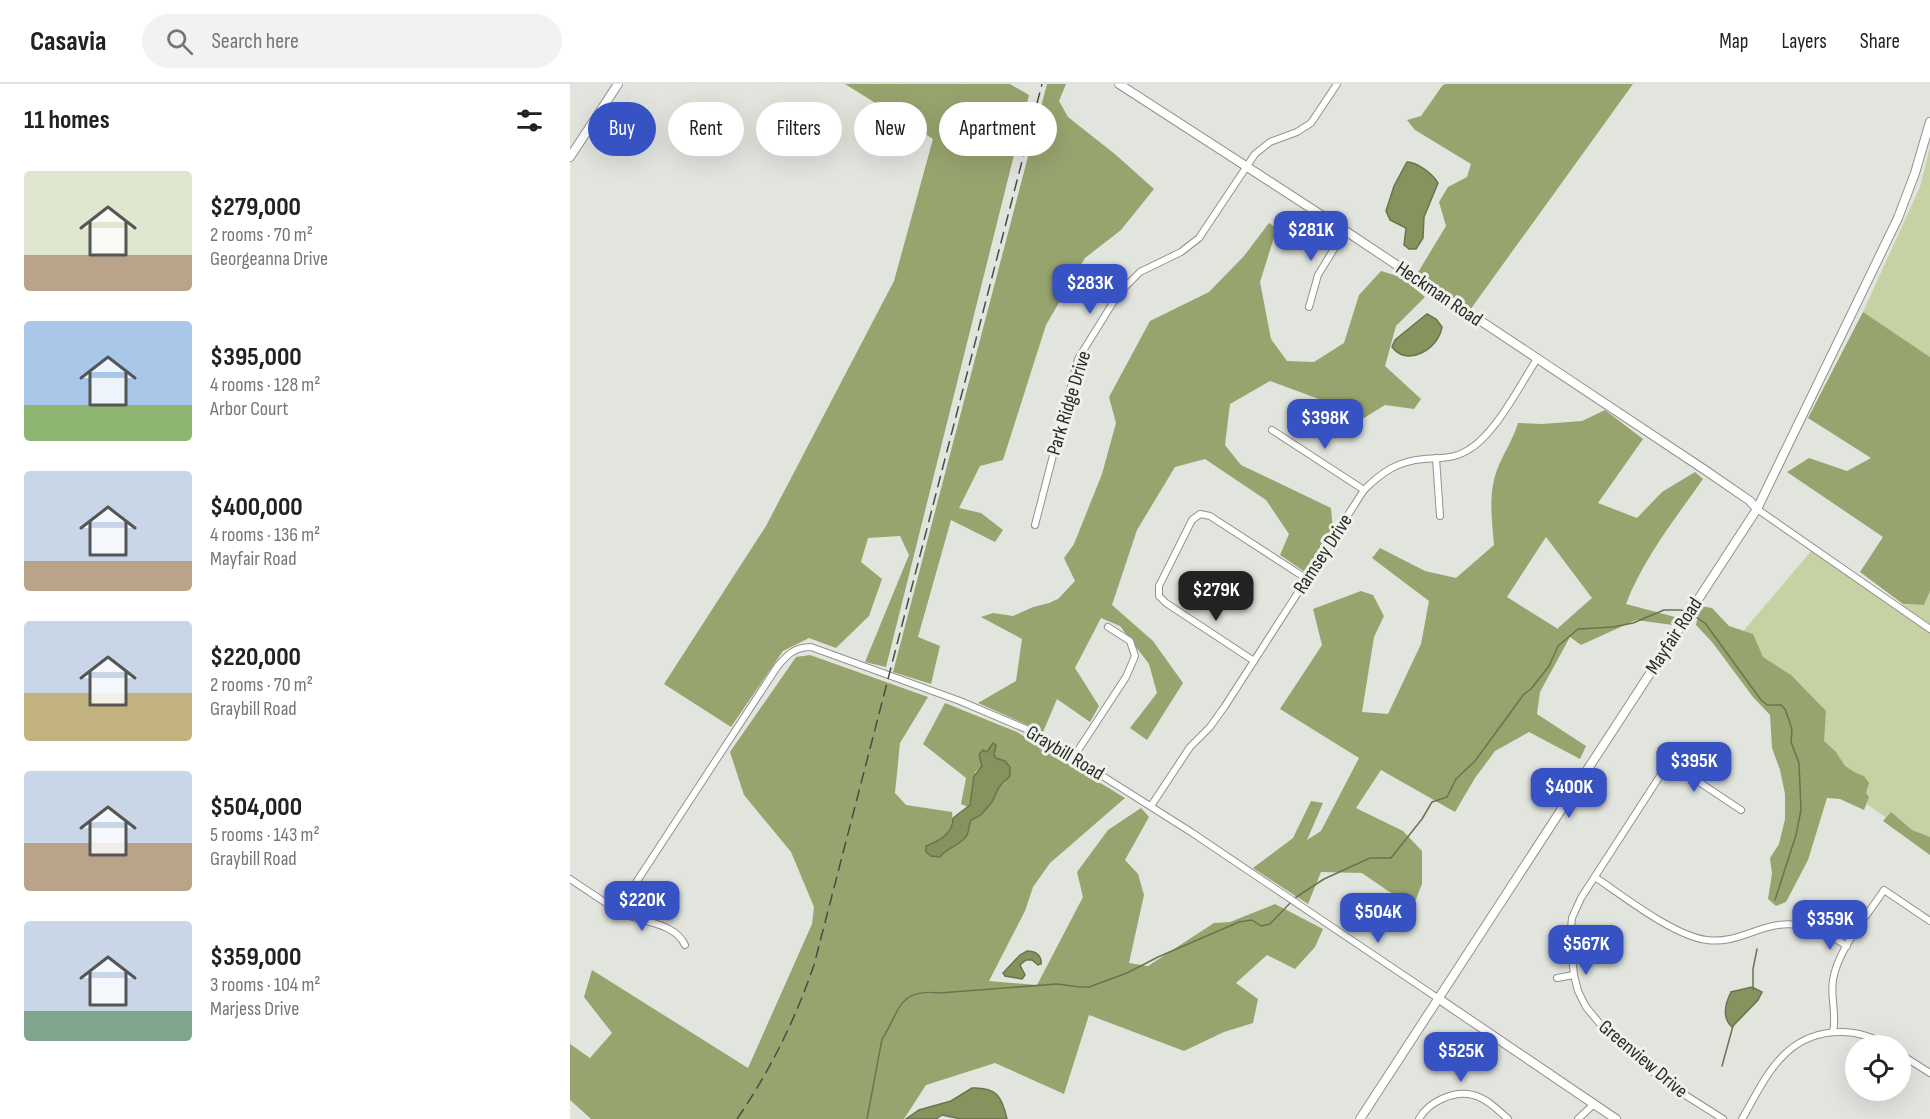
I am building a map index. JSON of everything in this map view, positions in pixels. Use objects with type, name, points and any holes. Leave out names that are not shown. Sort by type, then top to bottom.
[{"type":"street","points":[[570,157],[618,84]]},
{"type":"street","name":"Heckman Road","points":[[1119,84],[1723,482],[1750,501],[1756,509]]},
{"type":"street","name":"Park Ridge Drive","points":[[1035,525],[1078,359],[1119,293],[1131,280],[1149,267],[1181,252],[1199,238],[1255,154],[1270,142],[1297,132],[1311,123],[1337,84]]},
{"type":"street","name":"Mayfair Road","points":[[1360,1119],[1756,509],[1898,218],[1916,173],[1930,122]]},
{"type":"street","points":[[1309,308],[1318,275],[1345,231]]},
{"type":"street","name":"Ramsey Drive","points":[[1151,806],[1190,747],[1210,727],[1364,490],[1377,477],[1396,465],[1414,460],[1448,458],[1467,452],[1484,438],[1537,359]]},
{"type":"street","points":[[1272,430],[1364,490]]},
{"type":"street","points":[[1436,458],[1440,516]]},
{"type":"street","points":[[1756,509],[1930,629]]},
{"type":"street","points":[[1254,661],[1159,597],[1158,588],[1192,520],[1200,514],[1210,516],[1307,579]]},
{"type":"street","points":[[1073,758],[1126,677],[1135,656],[1130,641],[1108,627]]},
{"type":"street","name":"Graybill Road","points":[[612,907],[622,904],[637,885],[777,667],[785,657],[797,649],[811,647],[960,701],[1033,732],[1151,806],[1616,1119]]},
{"type":"street","name":"Greenview Drive","points":[[1723,1119],[1664,1081],[1601,1025],[1586,1007],[1578,990],[1570,939],[1572,918],[1581,898],[1669,762],[1741,810]]},
{"type":"street","points":[[1595,877],[1677,930],[1698,939],[1729,940],[1767,927],[1789,924],[1821,930],[1847,946]]},
{"type":"street","points":[[570,879],[612,907],[630,916],[664,927],[678,935],[685,945]]},
{"type":"street","points":[[1833,1032],[1835,1024],[1833,982],[1838,961],[1884,890],[1930,921]]},
{"type":"street","points":[[1557,978],[1574,975]]},
{"type":"street","points":[[1742,1119],[1781,1058],[1809,1038],[1833,1032],[1864,1035]]},
{"type":"street","points":[[1911,1061],[1930,1073]]},
{"type":"street","points":[[1419,1119],[1430,1106],[1448,1096],[1472,1094],[1489,1103],[1508,1119]]},
{"type":"street","points":[[1578,1119],[1594,1104]]},
{"type":"shaded area","points":[[845,84],[1010,84],[1029,95],[1027,102],[939,102],[939,156],[1014,156],[886,667],[865,662],[909,555],[900,536],[868,538],[861,562],[882,579],[869,616],[836,648],[809,638],[783,651],[731,727],[664,684],[766,526],[894,281],[933,139],[927,135],[927,102],[874,102]]},
{"type":"shaded area","points":[[1047,84],[1066,84],[1059,101],[1068,117],[1154,189],[1121,230],[1085,258],[1046,325],[1003,460],[980,466],[959,508],[981,513],[1003,530],[995,542],[951,520],[918,637],[940,646],[931,684],[893,672],[1028,156],[1057,156],[1057,102],[1042,102]]},
{"type":"shaded area","points":[[1445,84],[1633,84],[1470,310],[1417,274],[1446,226],[1439,202],[1448,187],[1467,177],[1471,164],[1415,130],[1407,120],[1421,116]]},
{"type":"shaded area","points":[[1930,147],[1930,357],[1863,312],[1920,187]]},
{"type":"shaded area","points":[[1407,162],[1424,169],[1438,183],[1424,217],[1423,238],[1416,249],[1409,249],[1404,245],[1406,228],[1390,220],[1386,211],[1394,186]]},
{"type":"shaded area","points":[[1269,223],[1277,228],[1260,282],[1271,339],[1287,361],[1314,362],[1344,343],[1359,295],[1381,271],[1401,277],[1425,297],[1396,326],[1385,366],[1421,399],[1414,409],[1385,405],[1351,426],[1327,402],[1270,381],[1230,404],[1225,445],[1241,465],[1331,508],[1333,531],[1305,572],[1280,555],[1289,534],[1266,500],[1205,459],[1175,467],[1137,530],[1112,605],[1153,641],[1183,683],[1147,740],[1130,728],[1157,693],[1149,664],[1120,626],[1101,618],[1075,668],[1099,706],[1090,722],[1057,699],[1043,732],[978,703],[1016,681],[1022,639],[981,617],[993,613],[1013,616],[1049,603],[1058,599],[1075,581],[1064,558],[1074,544],[1102,474],[1116,423],[1109,397],[1150,321],[1209,292],[1244,256]]},
{"type":"shaded area","points":[[1863,312],[1930,357],[1930,591],[1924,605],[1903,604],[1860,572],[1883,537],[1787,472],[1809,458],[1847,471],[1871,458],[1808,418]]},
{"type":"shaded area","points":[[1427,314],[1436,319],[1442,327],[1440,335],[1429,348],[1422,353],[1406,356],[1392,347],[1395,340]]},
{"type":"shaded area","points":[[1605,410],[1643,439],[1598,503],[1637,518],[1662,492],[1695,472],[1703,479],[1650,555],[1626,604],[1675,617],[1673,625],[1636,620],[1581,645],[1570,637],[1540,692],[1537,714],[1586,746],[1580,759],[1529,732],[1495,751],[1475,778],[1455,812],[1381,770],[1356,808],[1403,831],[1422,851],[1422,884],[1414,904],[1388,891],[1362,873],[1321,872],[1308,904],[1253,868],[1293,838],[1311,801],[1323,803],[1307,840],[1321,831],[1359,758],[1280,709],[1322,645],[1313,609],[1361,591],[1373,595],[1384,616],[1374,637],[1362,712],[1388,714],[1421,644],[1429,601],[1372,558],[1380,548],[1425,571],[1456,578],[1494,545],[1492,488],[1499,464],[1518,423],[1582,421]],"holes":[[[1546,537],[1592,598],[1558,629],[1507,597]]]},
{"type":"shaded area","points":[[1812,550],[1891,604],[1924,605],[1930,591],[1930,849],[1864,802],[1729,648]]},
{"type":"shaded area","points":[[1700,606],[1712,608],[1729,626],[1753,634],[1763,657],[1791,675],[1826,711],[1824,741],[1836,752],[1845,766],[1864,776],[1869,783],[1866,793],[1869,797],[1864,810],[1840,799],[1827,798],[1808,860],[1786,902],[1776,906],[1768,899],[1772,874],[1770,858],[1779,844],[1785,819],[1785,794],[1772,748],[1770,715],[1696,625]]},
{"type":"shaded area","points":[[810,655],[928,697],[900,743],[895,793],[906,805],[952,812],[951,825],[946,834],[925,847],[941,854],[963,840],[971,820],[992,802],[999,787],[1006,782],[998,759],[994,756],[996,745],[990,747],[982,766],[975,772],[970,805],[968,807],[961,804],[966,778],[923,744],[945,703],[1017,732],[1125,798],[1050,863],[1033,887],[1025,911],[989,981],[1037,985],[1083,897],[1077,872],[1108,830],[1141,808],[1149,817],[1125,860],[1138,874],[1144,895],[1129,963],[1148,966],[1214,923],[1230,922],[1275,904],[1323,929],[1315,947],[1295,969],[1267,955],[1236,983],[1258,999],[1253,1023],[1224,1032],[1184,1051],[1089,1015],[1064,1094],[995,1063],[926,1085],[904,1119],[591,1119],[570,1100],[570,1044],[590,1058],[612,1033],[584,997],[592,970],[748,1068],[812,924],[814,907],[791,852],[744,795],[730,752],[796,657]]},
{"type":"shaded area","points":[[993,743],[996,745],[994,755],[1010,767],[1010,776],[999,787],[992,802],[981,815],[971,820],[965,838],[940,857],[931,856],[926,852],[926,846],[948,833],[953,818],[970,805],[974,776],[982,766],[979,755],[983,750],[987,752]]},
{"type":"shaded area","points":[[1891,812],[1912,830],[1930,837],[1930,855],[1883,821]]},
{"type":"shaded area","points":[[1027,951],[1037,954],[1041,964],[1026,960],[1020,965],[1025,975],[1022,979],[1005,976],[1003,973]]},
{"type":"shaded area","points":[[1752,987],[1762,992],[1758,1000],[1732,1027],[1727,1019],[1726,1011],[1731,992]]},
{"type":"shaded area","points":[[972,1088],[987,1089],[997,1095],[1003,1104],[1007,1119],[961,1119],[942,1115],[936,1119],[906,1119],[919,1110],[951,1101]]},
{"type":"waterway","points":[[1295,898],[1324,879],[1370,858],[1391,858],[1422,819],[1432,802],[1447,797],[1456,779],[1475,761],[1524,694],[1531,689],[1549,666],[1558,646],[1578,629],[1613,627],[1633,623],[1664,610],[1686,612]]},
{"type":"waterway","points":[[1693,615],[1705,623],[1761,700],[1767,705],[1781,705],[1785,709],[1792,730],[1791,742],[1799,763],[1801,810],[1796,835],[1775,900]]},
{"type":"waterway","points":[[867,1119],[882,1039],[907,998],[925,992],[939,993],[1057,984],[1089,987],[1127,973],[1239,922],[1252,920],[1261,926],[1270,924],[1292,901]]},
{"type":"waterway","points":[[1753,989],[1753,969],[1757,949]]},
{"type":"waterway","points":[[1722,1066],[1733,1026]]},
{"type":"railway","points":[[737,1119],[781,1045],[814,965],[1042,84]]}]
